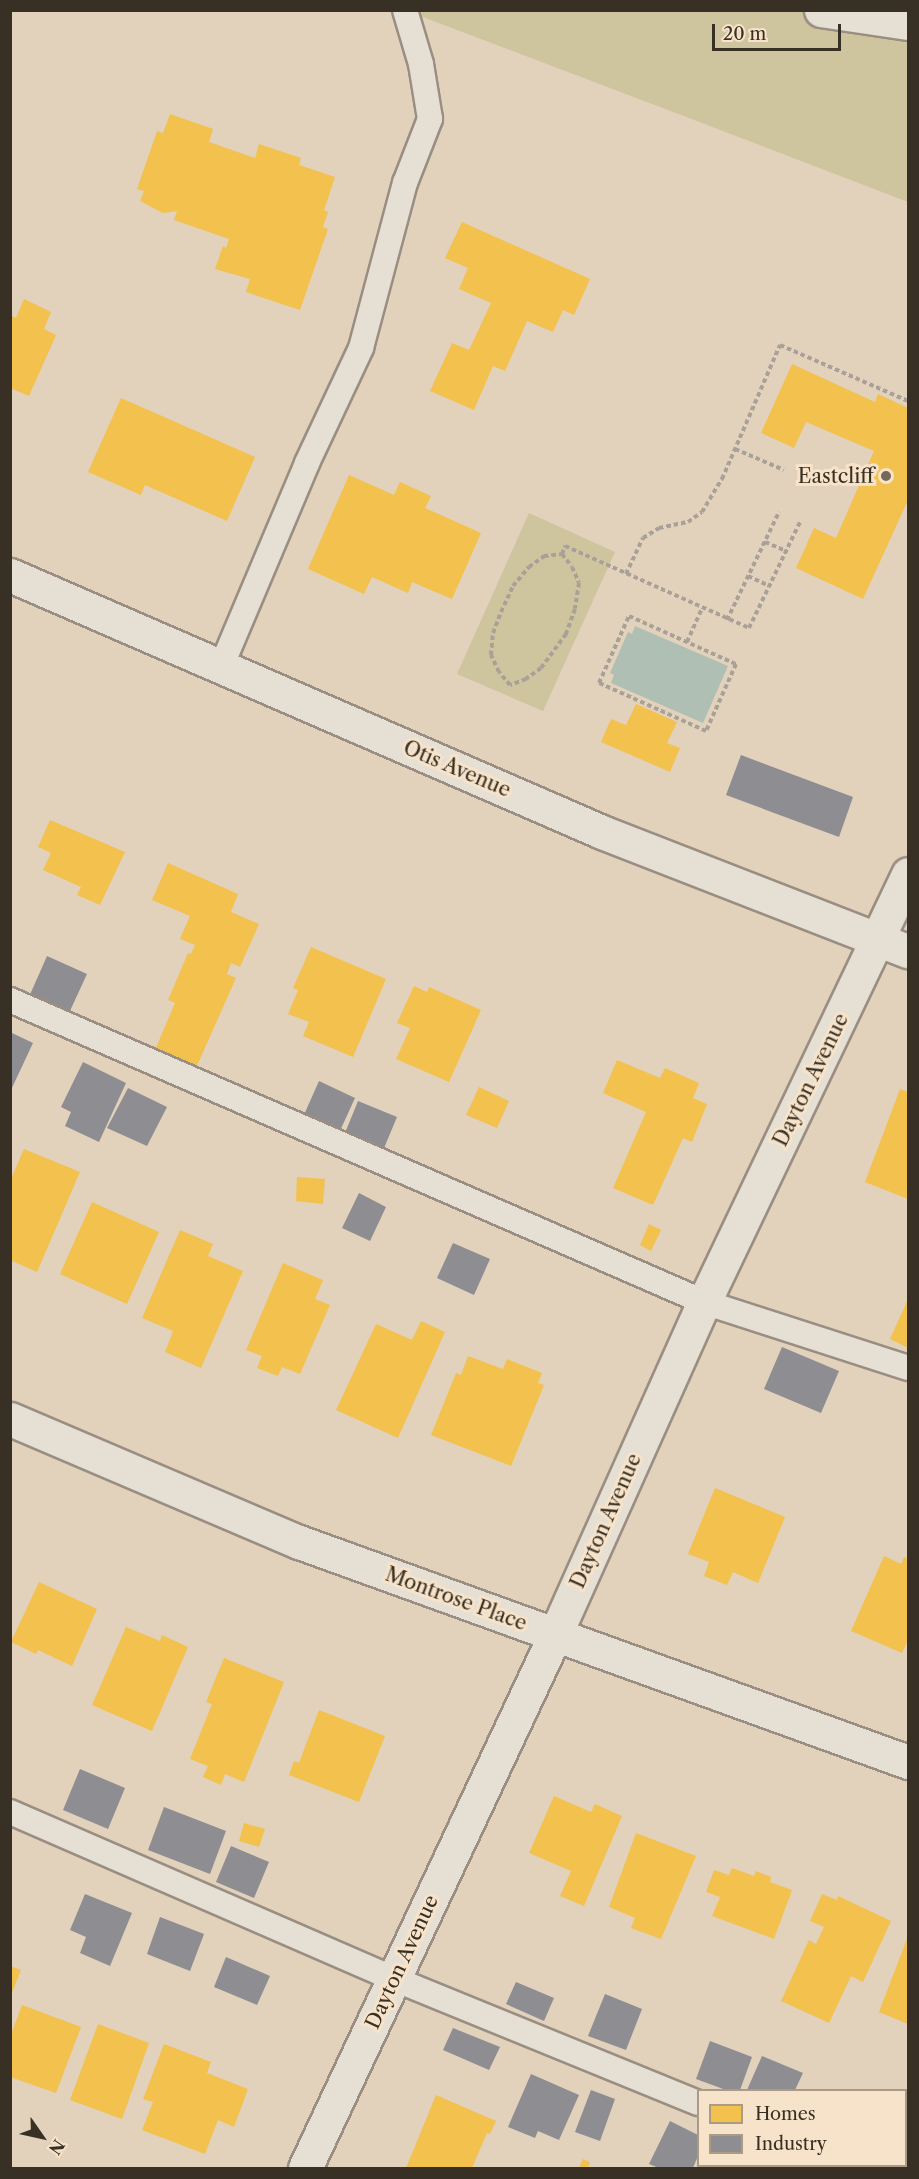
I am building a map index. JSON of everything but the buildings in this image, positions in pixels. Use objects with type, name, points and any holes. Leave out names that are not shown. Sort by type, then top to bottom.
[{"type":"street","points":[[821,10],[909,23]]},
{"type":"street","name":"Otis Avenue","points":[[10,575],[602,832],[909,951]]},
{"type":"street","name":"Dayton Avenue","points":[[305,2169],[555,1635],[704,1302],[909,874]]},
{"type":"street","name":"Montrose Place","points":[[10,1419],[299,1542],[909,1762]]},
{"type":"lane","points":[[221,667],[307,463],[361,348],[405,183],[430,119],[421,64],[405,10]]},
{"type":"lane","points":[[10,1000],[704,1302],[909,1368]]},
{"type":"lane","points":[[10,1812],[393,1979],[697,2102]]},
{"type":"path","points":[[626,574],[643,538],[659,528],[688,522],[702,512],[722,479],[780,345],[909,401]]},
{"type":"path","points":[[735,449],[784,470]]},
{"type":"path","points":[[727,620],[778,512]]},
{"type":"path","points":[[562,554],[565,546],[727,620],[750,628],[800,522]]},
{"type":"path","points":[[764,542],[786,551]]},
{"type":"path","points":[[562,554],[572,567],[579,583],[575,609],[566,634],[541,668],[526,679],[510,685],[499,672],[491,655],[493,633],[501,612],[513,586],[529,567],[544,556],[562,554]]},
{"type":"path","points":[[748,576],[770,586]]},
{"type":"path","points":[[687,642],[702,608]]},
{"type":"path","points":[[629,616],[687,642],[736,664],[706,731],[599,683],[629,616]]},
{"type":"shaded area","points":[[407,11],[908,11],[908,202],[689,118]]},
{"type":"shaded area","points":[[529,513],[615,552],[543,711],[457,674]]},
{"type":"shaded area","points":[[635,626],[728,666],[703,723],[611,683],[614,675],[610,673],[628,632],[632,634]]},
{"type":"place","name":"Eastcliff","points":[[886,476]]}]
